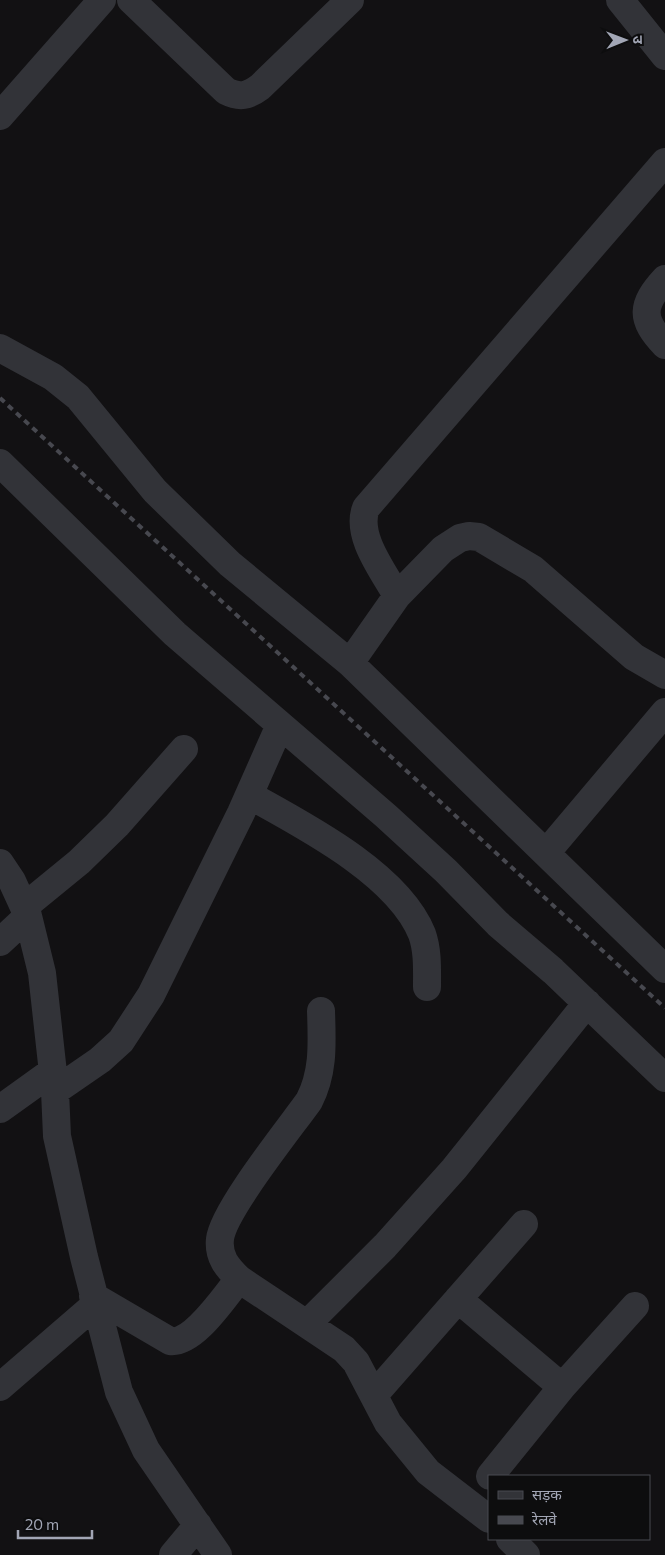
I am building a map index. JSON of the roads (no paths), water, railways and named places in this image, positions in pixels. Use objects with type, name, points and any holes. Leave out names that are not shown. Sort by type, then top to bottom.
[{"type":"street","points":[[131,0],[226,92],[236,96],[251,94],[260,87],[350,0]]},
{"type":"street","points":[[620,0],[665,56]]},
{"type":"street","points":[[0,116],[100,1]]},
{"type":"street","points":[[397,596],[364,530],[362,518],[366,508],[665,162]]},
{"type":"street","points":[[665,279],[650,296],[647,311],[649,326],[665,345]]},
{"type":"street","points":[[0,348],[53,377],[78,397],[155,491],[230,564],[350,663],[665,969]]},
{"type":"street","points":[[0,463],[175,634],[386,816],[446,871],[498,924],[553,971],[665,1078]]},
{"type":"street","points":[[350,663],[397,596],[443,549],[460,538],[469,536],[478,538],[533,569],[634,656],[665,675]]},
{"type":"street","points":[[546,854],[664,715]]},
{"type":"street","points":[[0,1109],[100,1060],[121,1040],[155,986],[249,795],[280,725]]},
{"type":"street","points":[[0,942],[26,911],[117,825],[184,749]]},
{"type":"street","points":[[249,795],[339,849],[396,894],[413,915],[423,936],[426,955],[427,987]]},
{"type":"street","points":[[0,863],[26,911],[42,973],[54,1081],[57,1136],[65,1178],[118,1392],[146,1450],[218,1555]]},
{"type":"street","points":[[308,1324],[385,1246],[454,1169],[587,1004]]},
{"type":"street","points":[[320,1011],[322,1051],[317,1085],[308,1101],[228,1216],[220,1239],[220,1252],[226,1266],[239,1279],[344,1349],[356,1362],[388,1423],[428,1472],[478,1510],[488,1480]]},
{"type":"street","points":[[374,1395],[524,1224]]},
{"type":"street","points":[[95,1300],[170,1341],[179,1342],[197,1329],[239,1279]]},
{"type":"street","points":[[458,1299],[562,1387]]},
{"type":"street","points":[[0,1387],[95,1300]]},
{"type":"street","points":[[491,1475],[562,1387],[635,1306]]},
{"type":"street","points":[[173,1555],[198,1525]]},
{"type":"street","points":[[511,1540],[526,1555]]},
{"type":"railway","points":[[0,398],[665,1008]]}]
